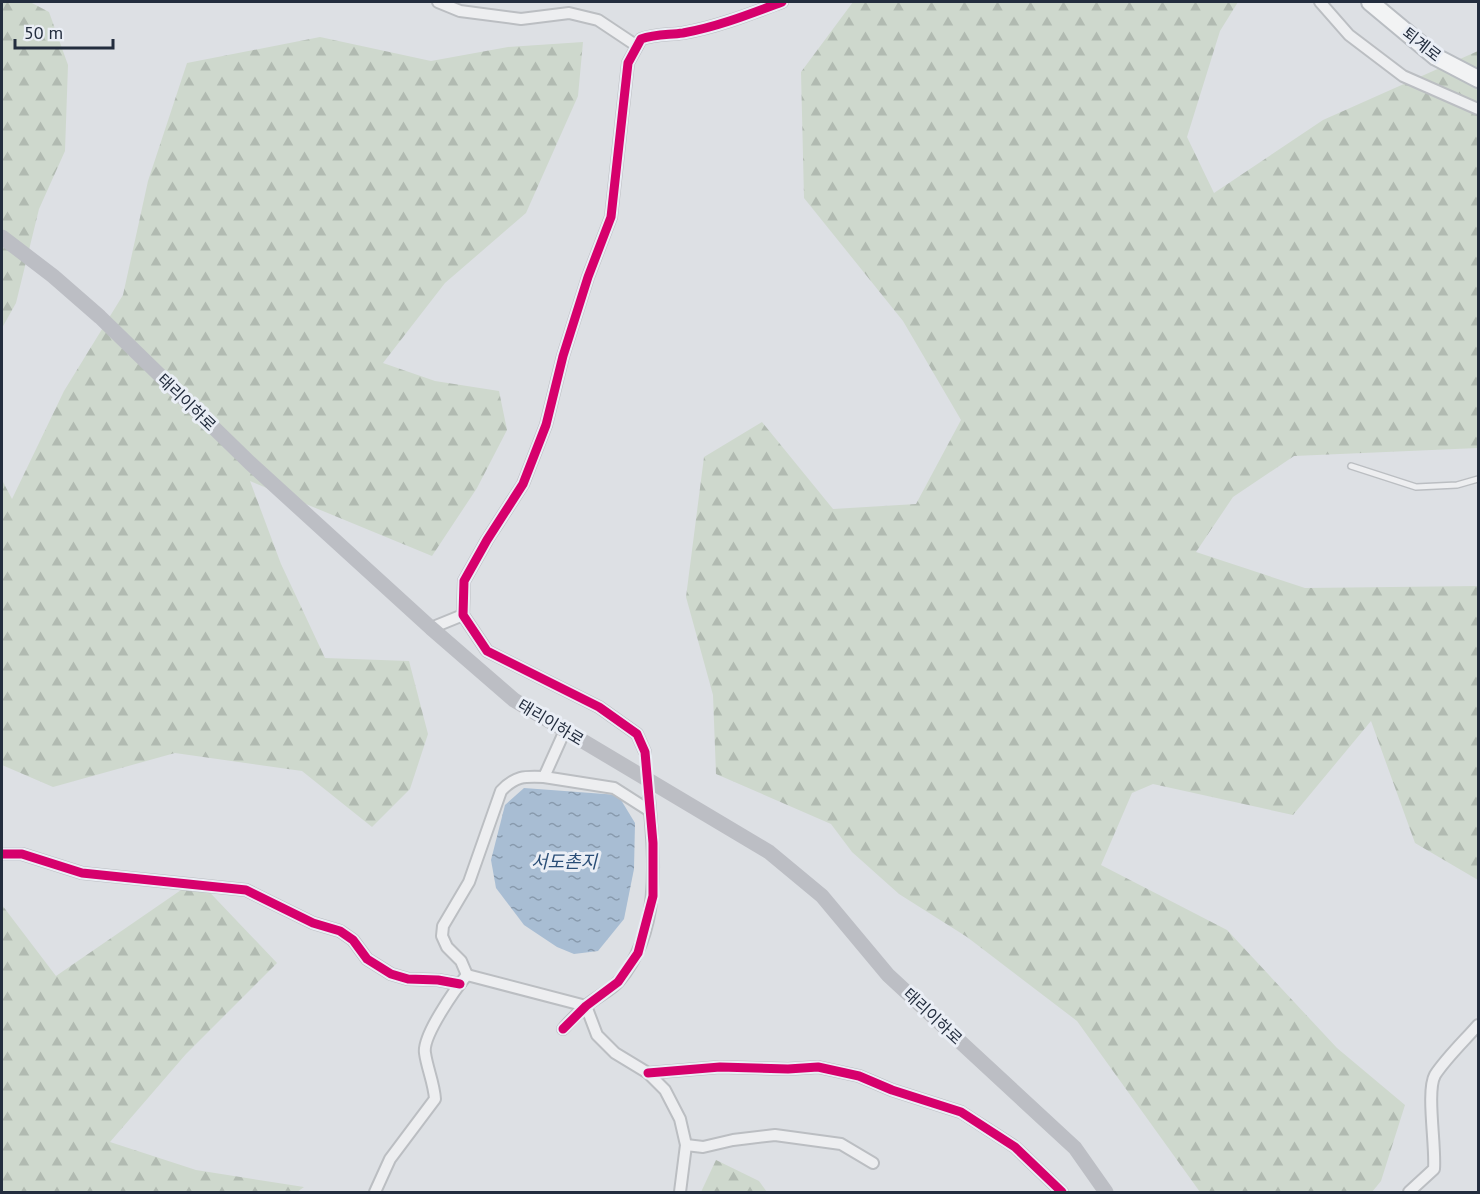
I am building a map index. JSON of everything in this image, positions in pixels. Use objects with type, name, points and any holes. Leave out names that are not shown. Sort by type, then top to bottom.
[{"type":"main road","name":"퇴계로","points":[[1370,2],[1436,57],[1479,79]]},
{"type":"main road","name":"태리이하로","points":[[2,237],[53,276],[100,317],[250,463],[431,628],[514,700],[769,852],[822,896],[888,975],[1075,1148],[1106,1192]]},
{"type":"street","points":[[438,2],[460,11],[521,19],[569,13],[598,21],[637,46]]},
{"type":"street","points":[[645,752],[638,734],[598,707],[488,651],[463,615],[465,581],[487,540],[523,484],[546,424],[563,356],[588,277],[611,217],[628,63],[637,46],[641,39],[653,35],[683,33],[782,2]]},
{"type":"street","points":[[1320,2],[1349,35],[1403,76],[1479,109]]},
{"type":"street","points":[[431,628],[463,615]]},
{"type":"street","points":[[544,777],[562,736]]},
{"type":"street","points":[[467,975],[461,961],[447,947],[442,936],[443,926],[470,882],[501,791],[511,780],[526,776],[544,777],[614,788],[650,811]]},
{"type":"street","points":[[563,1029],[586,1006],[618,982],[638,953],[652,896],[653,843],[649,798]]},
{"type":"street","points":[[2,854],[22,854],[82,873],[246,890],[313,923],[340,931],[353,940],[367,959],[391,974],[408,979],[438,980],[460,984]]},
{"type":"street","points":[[375,1192],[390,1159],[435,1099],[424,1050],[428,1036],[467,975]]},
{"type":"street","points":[[467,975],[586,1006]]},
{"type":"street","points":[[586,1006],[597,1035],[615,1053],[648,1073],[665,1090],[680,1119],[686,1145],[680,1192]]},
{"type":"street","points":[[1409,1192],[1434,1169],[1431,1088],[1435,1076],[1479,1025]]},
{"type":"street","points":[[648,1073],[720,1067],[788,1070],[818,1067],[859,1076],[892,1090],[961,1112],[1015,1147],[1062,1192]]},
{"type":"street","points":[[686,1145],[703,1148],[733,1140],[776,1135],[841,1144],[873,1163]]},
{"type":"lane","points":[[1351,466],[1416,487],[1457,485],[1479,479]]},
{"type":"green space","points":[[2,2],[30,2],[49,12],[68,65],[65,151],[39,209],[16,303],[2,328]]},
{"type":"green space","points":[[853,2],[1238,2],[1220,31],[1187,137],[1214,193],[1323,120],[1478,51],[1478,448],[1294,456],[1233,497],[1196,552],[1305,588],[1478,586],[1478,880],[1415,843],[1371,721],[1293,815],[1153,784],[1132,793],[1101,865],[1227,930],[1337,1048],[1405,1105],[1381,1181],[1372,1192],[1200,1192],[1077,1021],[967,937],[899,894],[852,852],[831,824],[716,774],[713,695],[686,597],[704,457],[762,422],[833,509],[916,504],[961,420],[903,321],[804,198],[801,72]]},
{"type":"green space","points":[[320,37],[431,61],[508,47],[583,42],[578,96],[526,213],[445,283],[383,363],[435,381],[499,391],[507,430],[477,488],[432,556],[250,481],[281,564],[325,658],[409,661],[428,734],[410,789],[372,827],[302,771],[175,753],[53,787],[2,765],[2,480],[12,499],[64,391],[123,295],[148,181],[187,63]]},
{"type":"green space","points":[[197,879],[277,963],[186,1054],[110,1142],[196,1170],[304,1187],[297,1192],[2,1192],[2,905],[56,976]]},
{"type":"green space","points":[[716,1160],[759,1181],[767,1192],[701,1192]]},
{"type":"water","name":"서도촌지","points":[[524,788],[618,795],[635,823],[634,869],[624,919],[598,951],[574,954],[557,947],[524,925],[496,888],[491,860],[505,805]]},
{"type":"tunnel","points":[[645,752],[649,798]]},
{"type":"cycle path","points":[[563,1029],[586,1006],[618,982],[638,953],[653,896],[653,843],[645,752],[637,734],[599,707],[487,651],[463,615],[464,581],[523,484],[546,425],[563,356],[588,277],[611,217],[628,63],[641,39],[708,27],[782,2]]},
{"type":"cycle path","points":[[2,854],[22,854],[82,873],[246,890],[313,923],[340,931],[353,940],[367,959],[391,974],[408,979],[438,980],[460,984]]},
{"type":"cycle path","points":[[648,1073],[720,1067],[788,1069],[818,1067],[859,1076],[892,1090],[961,1112],[1015,1147],[1062,1192]]}]
